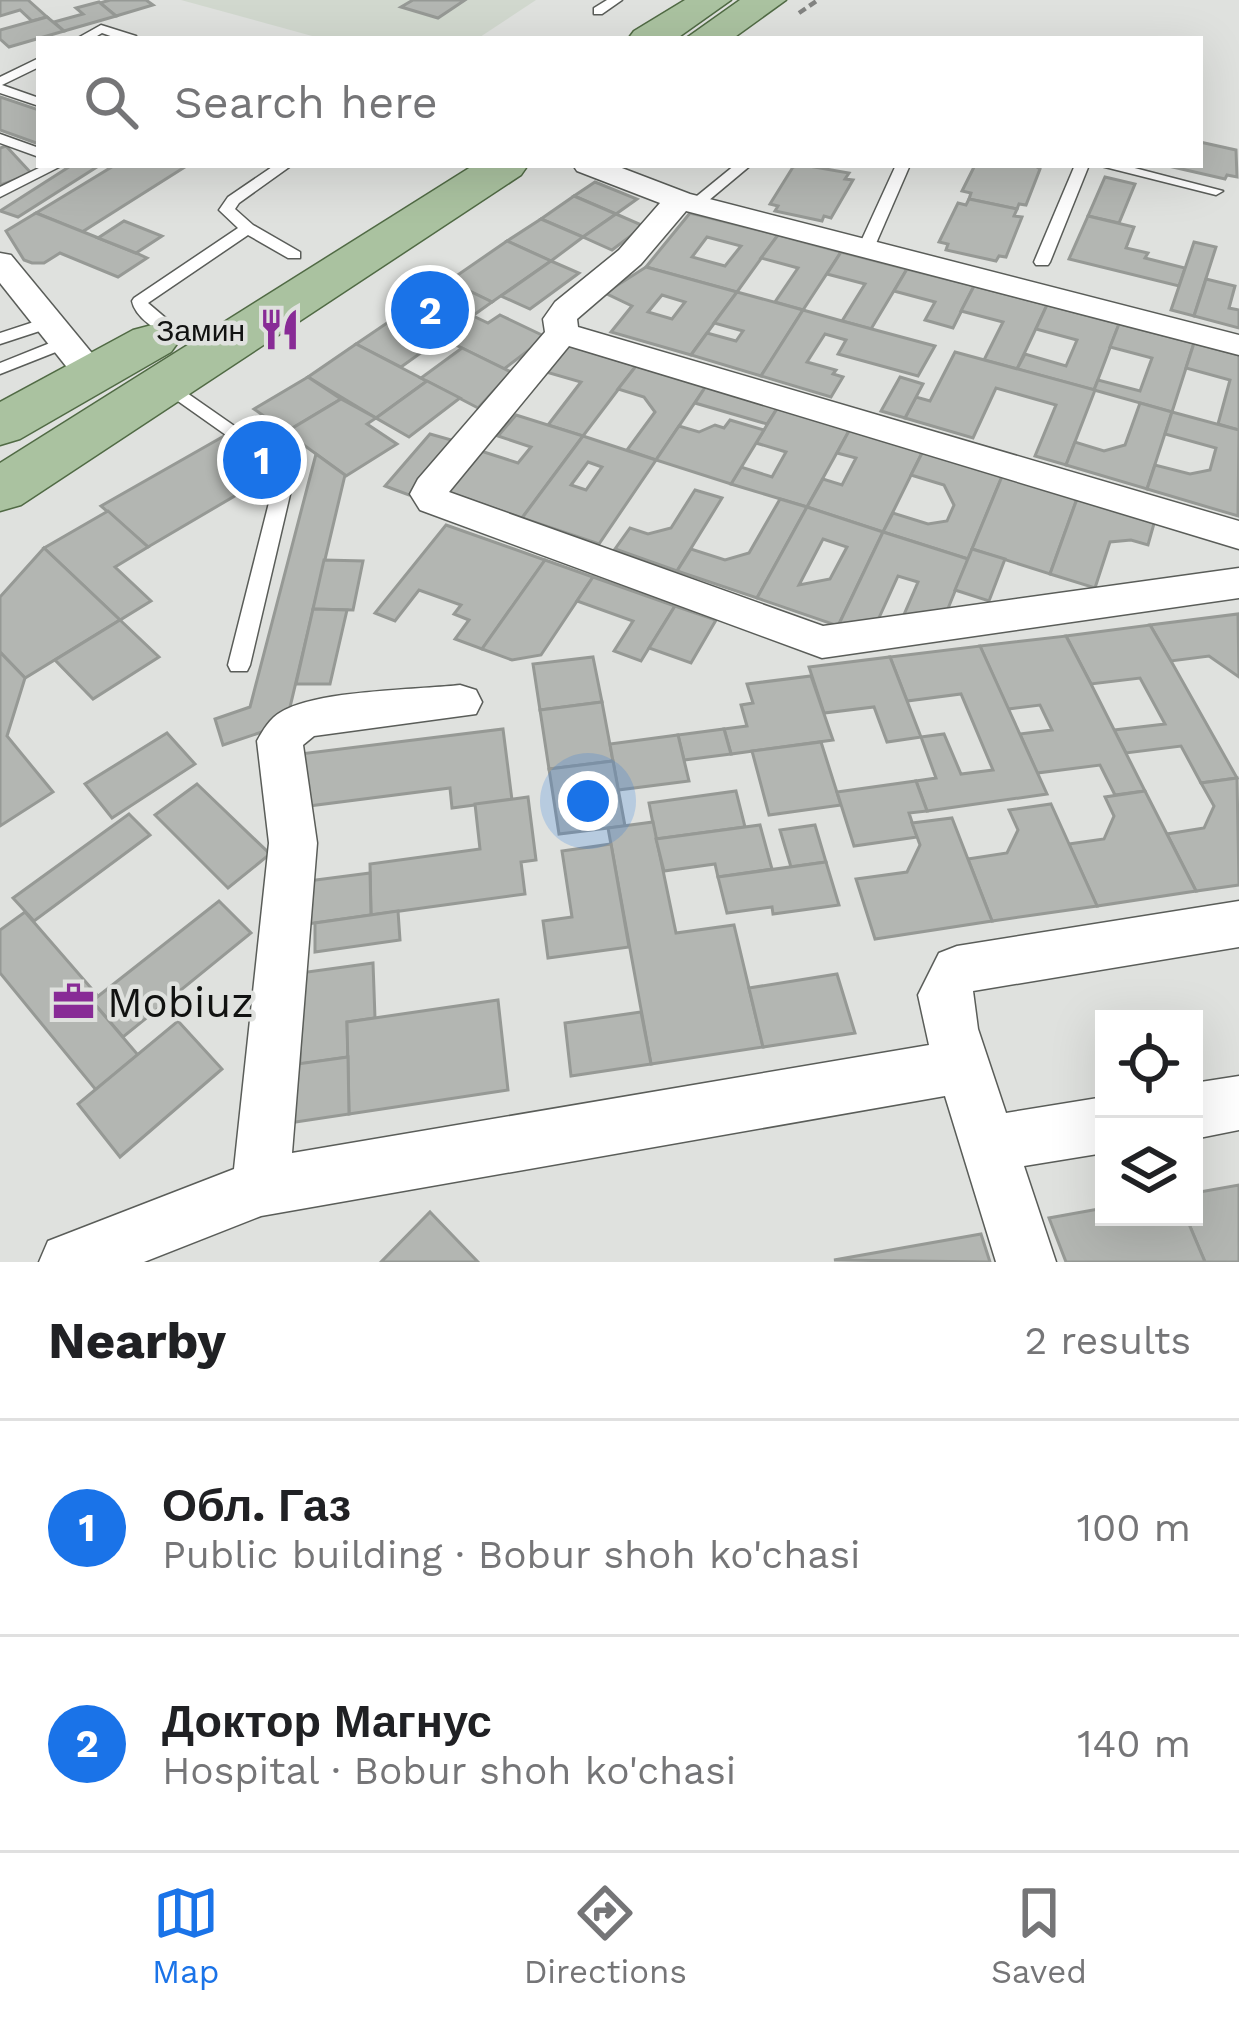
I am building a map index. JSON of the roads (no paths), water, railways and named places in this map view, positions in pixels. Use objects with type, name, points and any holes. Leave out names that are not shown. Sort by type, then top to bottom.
[{"type":"main road","points":[[653,36],[712,0]]},
{"type":"main road","points":[[710,36],[767,0]]},
{"type":"main road","points":[[0,426],[69,347],[170,330],[438,168]]},
{"type":"main road","points":[[0,491],[500,168]]},
{"type":"street","points":[[594,168],[688,201],[1239,345]]},
{"type":"street","points":[[688,201],[567,309],[560,319],[562,333],[431,488],[434,501],[822,642],[1239,583]]},
{"type":"street","points":[[0,262],[69,347]]},
{"type":"street","points":[[562,333],[1239,535]]},
{"type":"street","points":[[261,1187],[293,843],[280,741],[292,726],[309,719],[460,702]]},
{"type":"street","points":[[1026,1262],[944,995],[957,970],[1239,925]]},
{"type":"street","points":[[69,1262],[261,1187],[963,1066]]},
{"type":"street","points":[[1203,1109],[1239,1103]]},
{"type":"street","points":[[988,1144],[1095,1126]]},
{"type":"lane","points":[[598,10],[616,0]]},
{"type":"lane","points":[[88,36],[101,29],[123,36]]},
{"type":"lane","points":[[0,85],[36,64]]},
{"type":"lane","points":[[0,85],[36,101]]},
{"type":"lane","points":[[0,138],[36,152]]},
{"type":"lane","points":[[0,193],[50,168]]},
{"type":"lane","points":[[281,168],[233,200],[226,210],[248,229],[295,255]]},
{"type":"lane","points":[[688,201],[739,168]]},
{"type":"lane","points":[[866,248],[902,168]]},
{"type":"lane","points":[[1042,262],[1081,168]]},
{"type":"lane","points":[[1117,168],[1216,191]]},
{"type":"lane","points":[[170,330],[141,308],[140,301],[248,229]]},
{"type":"lane","points":[[0,339],[69,347]]},
{"type":"lane","points":[[0,369],[69,347]]},
{"type":"lane","points":[[164,383],[286,469],[239,665]]},
{"type":"place","name":"Доктор Магнус","points":[[430,310]]},
{"type":"place","name":"Замин","points":[[279,330]]},
{"type":"place","name":"Обл. Газ","points":[[262,460]]},
{"type":"place","name":"Mobiuz","points":[[73,1002]]}]
